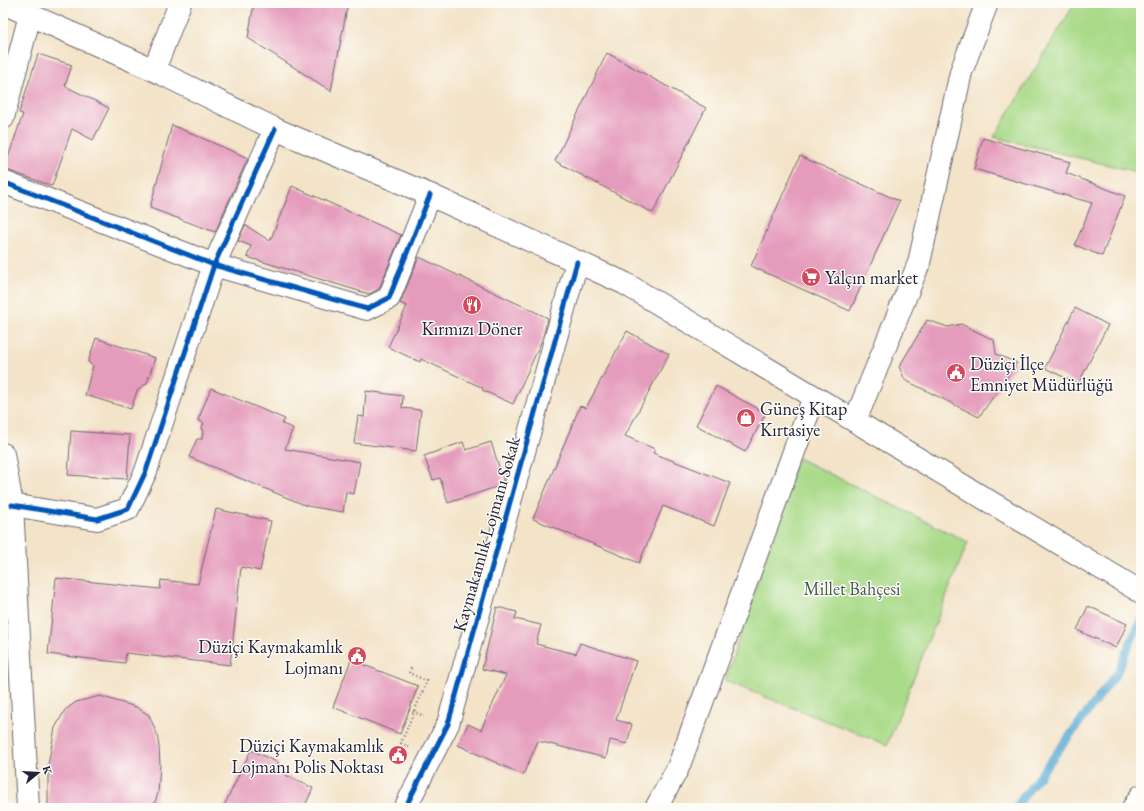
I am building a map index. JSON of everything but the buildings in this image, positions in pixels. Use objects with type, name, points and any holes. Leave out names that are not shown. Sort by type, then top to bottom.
[{"type":"street","points":[[3,3],[154,70],[276,128],[430,195],[624,283],[1141,592]]},
{"type":"street","points":[[154,70],[180,3]]},
{"type":"street","points":[[855,421],[919,264],[961,72],[987,3]]},
{"type":"street","points":[[3,118],[30,15]]},
{"type":"street","points":[[12,505],[97,519],[128,509],[146,471],[214,265],[276,128]]},
{"type":"street","points":[[3,182],[214,265],[367,310],[389,298],[430,195]]},
{"type":"street","name":"Kaymakamlık Lojmanı Sokak","points":[[405,808],[448,724],[577,262]]},
{"type":"street","points":[[656,808],[678,768],[814,397]]},
{"type":"street","points":[[3,454],[12,505],[28,808]]},
{"type":"street","points":[[1133,808],[1141,796]]},
{"type":"path","points":[[412,666],[409,673],[427,681],[414,712]]},
{"type":"green space","points":[[1075,3],[1141,3],[1141,173],[994,137]]},
{"type":"green space","name":"Millet Bahçesi","points":[[798,458],[968,542],[887,745],[725,681]]},
{"type":"waterway","points":[[1015,808],[1117,673],[1141,619]]},
{"type":"cycle path","points":[[12,505],[97,519],[128,509],[146,471],[214,265],[275,129]]},
{"type":"cycle path","points":[[3,182],[214,265],[367,309],[389,298],[430,195]]},
{"type":"cycle path","points":[[405,808],[448,724],[577,262]]},
{"type":"place","name":"Yalçın market","points":[[811,277]]},
{"type":"place","name":"Kırmızı Döner","points":[[472,305]]},
{"type":"place","name":"Düziçi İlçe Emniyet Müdürlüğü","points":[[956,373]]},
{"type":"place","name":"Güneş Kitap Kırtasiye","points":[[746,418]]},
{"type":"place","name":"Düziçi Kaymakamlık Lojmanı","points":[[357,656]]},
{"type":"place","name":"Düziçi Kaymakamlık Lojmanı Polis Noktası","points":[[398,755]]}]
